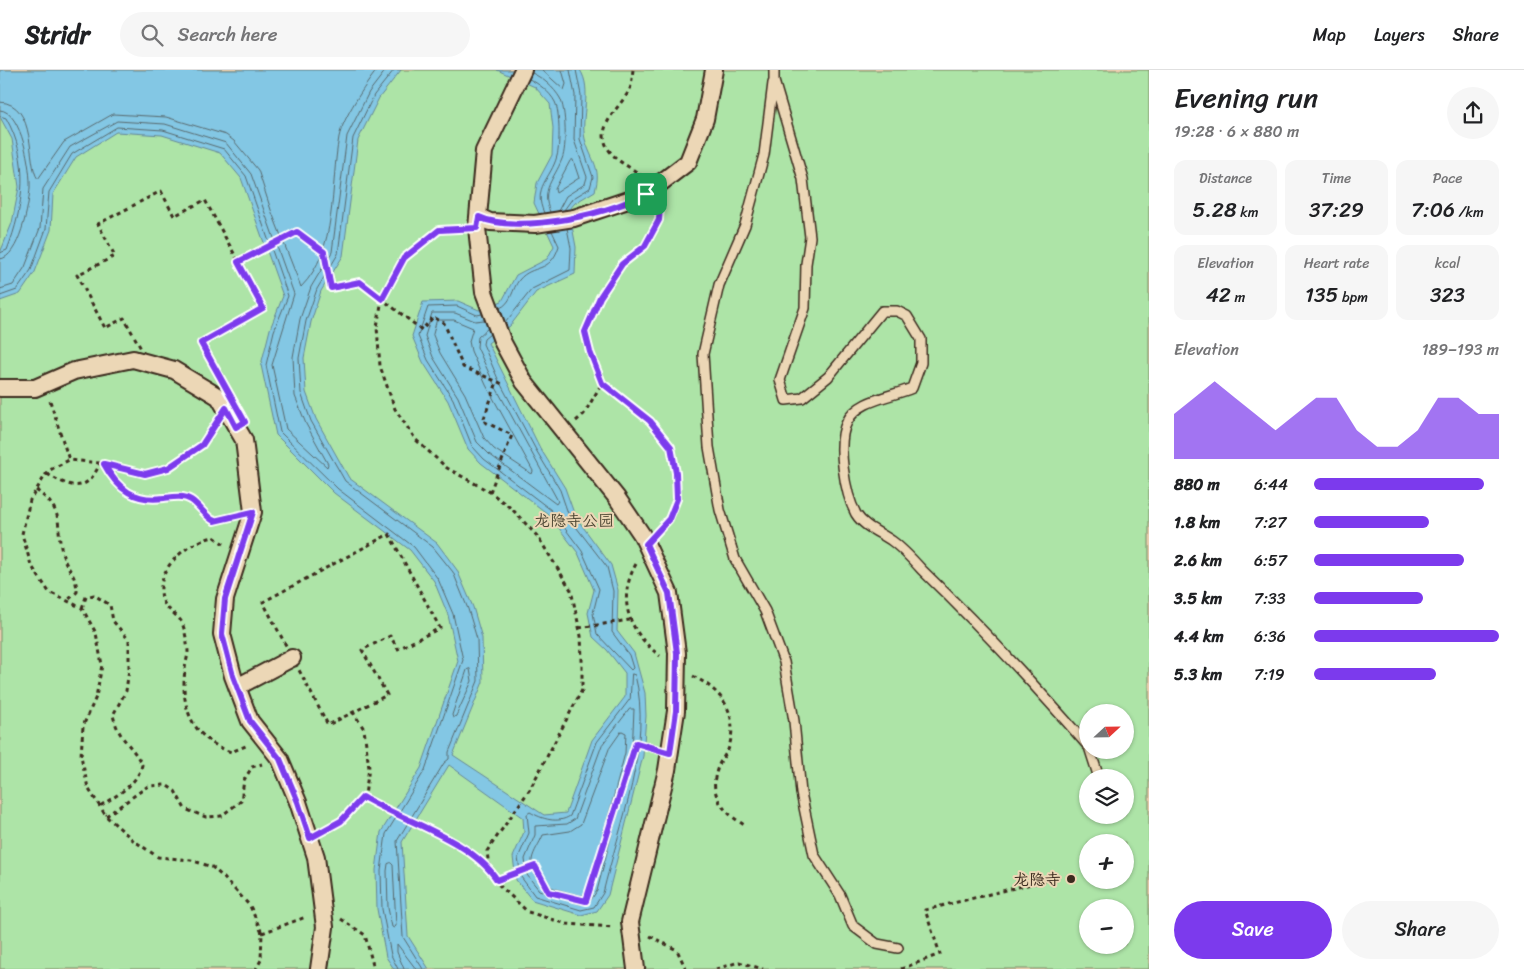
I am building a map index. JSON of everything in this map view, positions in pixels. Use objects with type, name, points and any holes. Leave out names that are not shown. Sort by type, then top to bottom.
[{"type":"street","points":[[524,70],[512,89],[484,151],[478,222],[484,292],[503,343],[524,382],[617,498],[646,544],[669,593],[677,653],[676,711],[670,753],[632,913],[636,969]]},
{"type":"street","points":[[478,222],[535,224],[574,218],[618,204],[652,189],[688,162],[705,119],[714,70]]},
{"type":"street","points":[[0,388],[35,388],[74,371],[133,359],[149,363]]},
{"type":"street","points":[[236,427],[244,440],[253,512],[225,599],[222,634],[237,687],[250,721],[280,759],[298,802],[316,857],[325,927],[319,969]]},
{"type":"street","points":[[237,687],[292,658]]},
{"type":"lane","points":[[774,70],[764,155],[745,225],[719,285],[702,354],[709,447],[720,510],[735,559],[765,611],[784,662],[794,721],[801,793],[814,855],[840,895],[853,926],[877,944],[898,948]]},
{"type":"lane","points":[[774,81],[803,179],[810,237],[806,264],[805,308],[780,380],[786,400],[802,398],[828,377],[882,311],[898,311],[907,316],[921,339],[920,363],[912,388],[857,409],[846,422],[841,448],[848,492],[857,515],[868,526],[893,542],[922,569],[1013,663],[1079,736]]},
{"type":"path","points":[[633,70],[630,88],[609,116],[605,132],[607,146],[615,158],[634,168],[652,189],[660,206],[659,220],[645,246],[622,264],[600,297],[585,332],[590,352],[602,383],[650,421],[671,447],[676,473],[677,499],[669,519],[646,544]]},
{"type":"path","points":[[161,191],[174,216],[204,200],[238,262],[263,308],[201,343],[245,422],[236,427],[219,397],[181,375],[149,363],[124,318],[105,328],[77,275],[114,256],[98,224],[161,191]]},
{"type":"path","points":[[478,222],[439,230],[404,258],[382,299],[377,327],[380,366],[395,409],[416,440],[447,468],[490,492],[512,509],[538,537],[571,590],[579,628],[582,690],[530,789],[508,818],[488,851],[489,868]]},
{"type":"path","points":[[238,262],[297,232],[324,252],[331,288],[360,282],[422,330],[433,317],[444,323],[463,367],[538,400]]},
{"type":"path","points":[[490,492],[512,435],[483,421],[497,382]]},
{"type":"path","points":[[563,431],[584,414],[602,383]]},
{"type":"path","points":[[45,384],[69,460]]},
{"type":"path","points":[[226,408],[202,445],[168,468],[145,474],[102,464],[69,460],[47,474],[36,490],[28,509],[22,534],[31,565],[49,592],[82,608],[96,633],[102,665],[96,697],[83,726],[81,756],[88,788],[106,816],[133,840],[158,857],[191,860],[212,867],[250,906],[262,933],[261,960],[256,969]]},
{"type":"path","points":[[47,474],[64,484],[74,486],[86,484],[94,477],[102,464]]},
{"type":"path","points":[[102,464],[111,476],[129,493],[146,500],[176,496],[191,500],[205,516],[214,521],[253,512]]},
{"type":"path","points":[[36,490],[50,500],[56,511],[62,554],[77,581],[77,592],[67,601]]},
{"type":"path","points":[[389,534],[440,628],[398,649],[390,636],[362,650],[387,695],[353,712],[328,725],[263,602],[389,534]]},
{"type":"path","points":[[240,554],[214,537],[203,539],[169,564],[161,582],[163,602],[182,622],[188,653],[184,694],[187,712],[200,734],[215,746],[231,752],[246,748],[258,730]]},
{"type":"path","points":[[82,608],[86,597],[94,595],[104,600],[110,606],[113,621],[129,640],[129,669],[126,691],[113,715],[122,739],[138,755],[142,764],[140,774],[130,786],[100,806]]},
{"type":"path","points":[[579,628],[629,620]]},
{"type":"path","points":[[310,838],[341,821],[363,797],[369,768],[364,729],[353,712]]},
{"type":"path","points":[[497,880],[535,866],[549,892],[586,901],[636,743],[670,753]]},
{"type":"path","points":[[106,816],[148,786],[166,785],[175,791],[186,809],[206,817],[220,816],[241,801],[244,780],[252,767],[280,759]]},
{"type":"path","points":[[363,797],[459,846],[489,868],[497,880],[528,912],[566,924],[616,928],[657,938],[677,950],[686,969]]},
{"type":"path","points":[[901,969],[940,954],[925,910],[1054,878]]},
{"type":"path","points":[[716,969],[739,962],[763,969]]},
{"type":"green space","name":"龙隐寺公园","points":[[0,70],[1149,70],[1149,969],[0,969]]},
{"type":"water","points":[[0,70],[401,70],[379,98],[358,140],[343,256],[321,291],[311,322],[304,358],[306,392],[316,419],[349,478],[437,543],[457,570],[473,607],[482,638],[483,682],[453,755],[544,815],[566,813],[592,740],[625,697],[625,673],[607,650],[593,637],[588,613],[594,590],[578,553],[548,514],[481,463],[468,449],[448,401],[423,362],[412,336],[423,302],[458,301],[479,310],[502,301],[516,275],[547,259],[554,246],[534,203],[537,183],[552,155],[553,128],[550,104],[535,87],[497,70],[580,70],[586,86],[585,139],[595,164],[597,183],[595,191],[575,203],[569,210],[576,247],[575,274],[536,292],[510,326],[488,343],[540,448],[565,488],[575,516],[611,565],[618,590],[617,631],[634,653],[645,693],[646,716],[643,756],[608,895],[597,911],[581,915],[532,900],[516,880],[513,857],[524,832],[523,818],[449,765],[402,842],[408,936],[429,969],[394,969],[386,957],[377,909],[376,870],[381,832],[421,768],[458,661],[448,615],[434,581],[410,550],[334,493],[276,435],[261,365],[270,329],[283,296],[241,178],[220,153],[162,135],[116,132],[76,157],[53,194],[51,230],[35,272],[20,294],[0,301],[0,253],[12,223],[19,187],[12,139],[0,117]]},
{"type":"place","name":"龙隐寺","points":[[1071,879]]},
{"type":"route","points":[[652,189],[660,206],[659,220],[645,246],[622,264],[600,297],[585,332],[590,352],[602,383],[631,408],[650,421],[671,447],[676,473],[677,499],[669,519],[646,544],[669,593],[677,653],[676,711],[670,753],[636,743],[586,901],[549,892],[535,866],[497,880],[489,868],[459,846],[363,797],[341,821],[310,838],[298,802],[280,759],[250,721],[233,676],[222,634],[225,599],[253,512],[214,521],[205,516],[191,500],[176,496],[146,500],[129,493],[111,476],[104,464],[145,474],[168,468],[202,445],[226,408],[236,427],[245,422],[201,343],[263,308],[238,262],[297,232],[324,252],[331,288],[360,282],[382,299],[404,258],[439,230],[477,228],[479,217],[490,222],[535,224],[574,218],[646,194],[652,189]]}]
